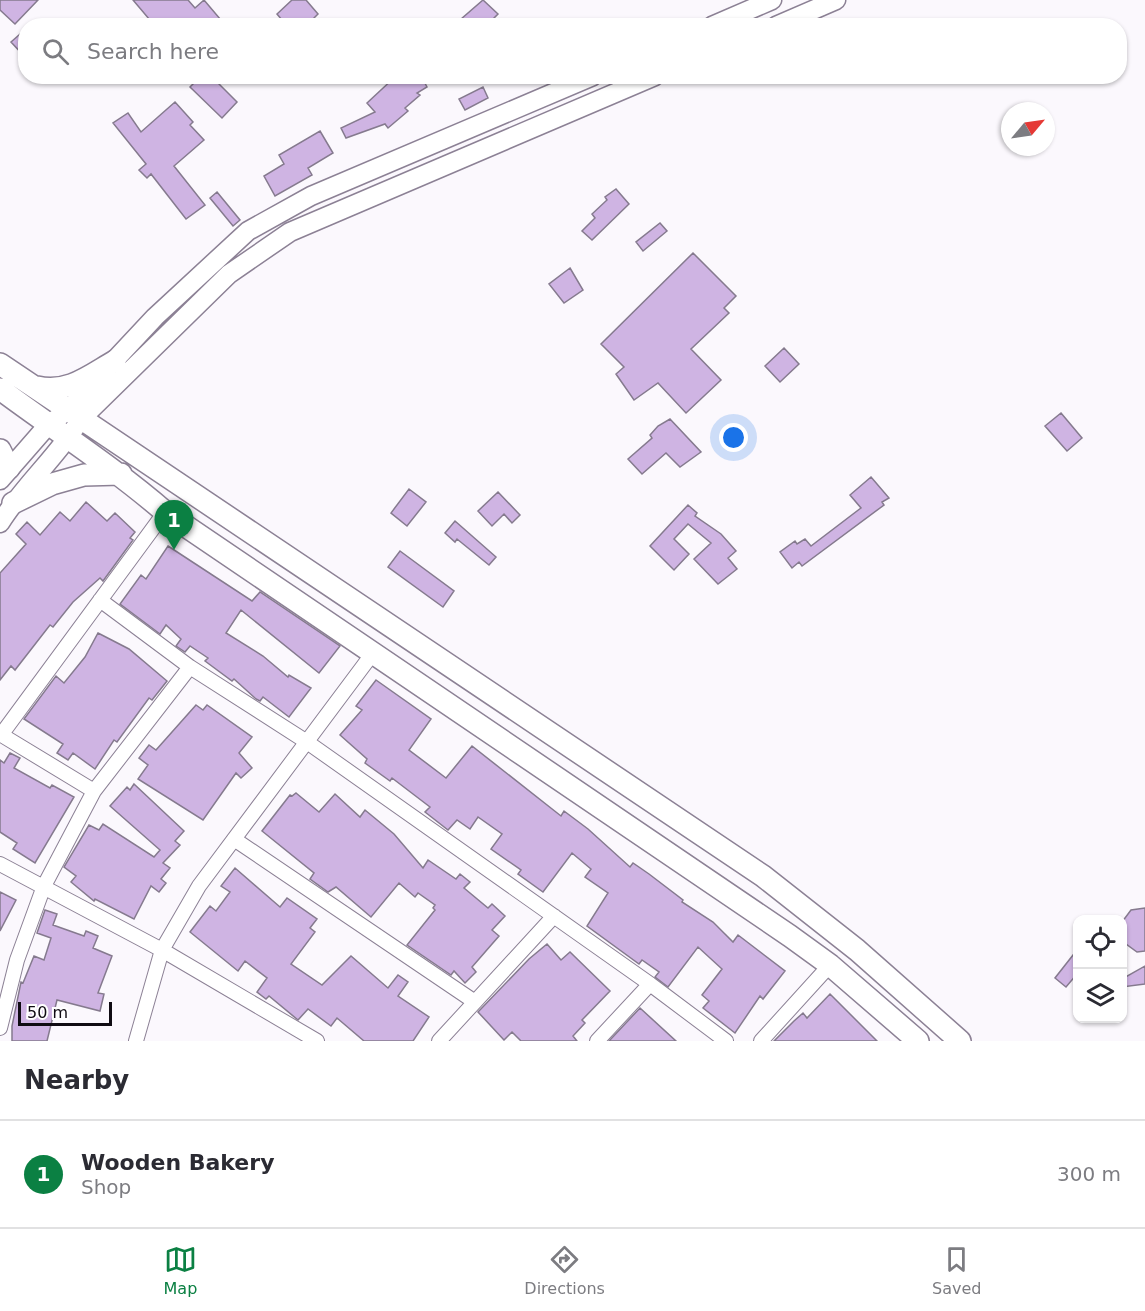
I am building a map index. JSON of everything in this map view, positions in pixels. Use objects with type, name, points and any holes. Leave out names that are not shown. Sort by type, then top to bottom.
[{"type":"main road","points":[[33,386],[52,390],[67,388],[115,361]]},
{"type":"main road","points":[[0,364],[762,876],[857,950],[960,1041]]},
{"type":"main road","points":[[0,389],[68,440],[122,474],[165,512],[830,965],[918,1041]]},
{"type":"main road","points":[[13,503],[52,484],[84,475],[122,474]]},
{"type":"street","points":[[730,18],[772,0]]},
{"type":"street","points":[[794,18],[836,0]]},
{"type":"street","points":[[0,523],[13,503],[68,440],[74,415],[115,361],[155,317],[248,231],[311,196],[573,84]]},
{"type":"street","points":[[3,466],[48,425],[74,415],[228,274],[290,232],[637,84]]},
{"type":"street","points":[[94,791],[0,735],[165,512]]},
{"type":"street","points":[[100,600],[190,667],[307,742],[554,916],[726,1041]]},
{"type":"street","points":[[136,1041],[162,950],[199,886],[373,653]]},
{"type":"street","points":[[0,1028],[17,960],[44,886],[94,791],[190,667]]},
{"type":"street","points":[[234,839],[475,1002]]},
{"type":"street","points":[[0,864],[162,950],[317,1041]]},
{"type":"street","points":[[439,1041],[554,916]]},
{"type":"street","points":[[761,1041],[830,965]]},
{"type":"street","points":[[597,1041],[650,984]]},
{"type":"building","points":[[0,0],[38,0],[21,18],[18,18],[15,24],[0,10]]},
{"type":"building","points":[[133,0],[188,0],[195,8],[204,0],[219,18],[148,18]]},
{"type":"building","points":[[292,0],[306,0],[318,14],[314,18],[280,18],[277,14]]},
{"type":"building","points":[[483,0],[498,14],[494,18],[462,18]]},
{"type":"building","points":[[18,36],[18,49],[11,42]]},
{"type":"building","points":[[193,84],[219,84],[237,102],[222,118],[190,87]]},
{"type":"building","points":[[387,84],[425,84],[427,87],[417,93],[420,95],[405,108],[408,111],[388,128],[385,124],[346,138],[341,128],[375,112],[367,103]]},
{"type":"building","points":[[483,87],[488,98],[465,110],[459,99]]},
{"type":"building","points":[[175,102],[193,122],[190,125],[204,140],[174,166],[205,205],[186,219],[151,174],[147,178],[139,170],[146,164],[113,123],[128,113],[141,132]]},
{"type":"building","points":[[320,131],[333,153],[308,168],[312,175],[275,196],[264,176],[284,164],[279,155]]},
{"type":"building","points":[[616,189],[629,204],[592,240],[582,231],[595,218],[592,214],[607,200],[605,197]]},
{"type":"building","points":[[217,192],[240,220],[233,226],[210,198]]},
{"type":"building","points":[[660,223],[667,231],[643,251],[636,242]]},
{"type":"building","points":[[693,253],[736,296],[724,308],[729,313],[691,349],[721,380],[686,413],[658,383],[634,400],[616,374],[624,367],[601,344]]},
{"type":"building","points":[[570,268],[583,290],[564,303],[549,284]]},
{"type":"building","points":[[784,348],[799,364],[780,382],[765,366]]},
{"type":"building","points":[[1061,413],[1082,438],[1067,451],[1045,426]]},
{"type":"building","points":[[670,419],[701,452],[680,467],[666,453],[642,474],[628,459],[652,438],[650,435],[658,426]]},
{"type":"building","points":[[871,477],[889,498],[882,502],[884,505],[802,566],[799,562],[792,568],[780,552],[795,541],[797,544],[805,539],[811,546],[861,508],[850,495]]},
{"type":"building","points":[[409,489],[426,502],[407,526],[391,513]]},
{"type":"building","points":[[498,492],[520,515],[512,523],[504,514],[492,526],[478,511]]},
{"type":"building","points":[[86,502],[107,521],[115,513],[135,532],[130,538],[133,540],[103,581],[100,578],[73,602],[53,627],[50,625],[15,670],[11,666],[0,680],[0,573],[26,544],[16,534],[27,522],[40,535],[60,512],[70,521]]},
{"type":"building","points":[[688,505],[697,513],[695,516],[721,534],[736,551],[728,558],[737,569],[718,584],[694,559],[711,543],[688,524],[674,539],[689,554],[674,570],[650,546]]},
{"type":"building","points":[[455,521],[496,557],[489,565],[457,539],[455,542],[445,533]]},
{"type":"building","points":[[168,546],[252,601],[260,592],[340,646],[319,673],[241,610],[226,633],[263,656],[288,677],[289,675],[311,688],[289,717],[263,697],[260,701],[256,699],[234,679],[232,681],[205,661],[208,658],[190,646],[185,652],[176,646],[181,639],[166,625],[160,634],[120,604],[141,575],[146,579]]},
{"type":"building","points":[[400,551],[454,591],[443,607],[388,567]]},
{"type":"building","points":[[98,633],[129,649],[167,681],[152,700],[149,698],[117,742],[114,740],[95,769],[73,753],[68,760],[57,753],[63,744],[24,719],[56,676],[64,683],[85,657]]},
{"type":"building","points":[[376,680],[431,719],[409,750],[446,778],[472,746],[561,816],[564,811],[588,829],[630,867],[633,863],[683,900],[682,902],[713,922],[733,942],[738,935],[785,971],[763,999],[760,996],[735,1033],[703,1008],[709,1001],[702,995],[722,969],[698,947],[668,987],[655,977],[659,972],[642,960],[639,964],[587,926],[608,893],[585,877],[591,869],[572,853],[543,892],[518,874],[521,870],[491,849],[502,834],[478,817],[470,829],[457,820],[448,830],[425,812],[430,807],[392,778],[390,781],[365,763],[367,759],[340,735],[362,710],[356,706]]},
{"type":"building","points":[[196,705],[203,710],[207,705],[252,737],[239,753],[252,768],[241,778],[236,773],[203,820],[138,779],[148,765],[139,758],[149,745],[156,750]]},
{"type":"building","points":[[10,753],[20,758],[14,768],[50,788],[52,785],[74,797],[35,863],[13,849],[17,843],[0,832],[0,760],[4,763]]},
{"type":"building","points":[[134,784],[184,831],[175,841],[180,845],[163,863],[170,868],[161,879],[166,883],[159,892],[151,886],[134,919],[95,899],[94,901],[71,882],[76,876],[64,867],[89,825],[99,830],[103,824],[154,857],[160,850],[110,806],[127,787],[130,790]]},
{"type":"building","points":[[296,793],[319,812],[335,794],[360,817],[365,810],[394,834],[423,868],[428,860],[456,879],[460,874],[470,882],[464,888],[488,908],[492,904],[505,916],[492,930],[499,936],[472,967],[476,972],[465,983],[454,971],[451,975],[407,945],[435,910],[433,908],[435,905],[418,893],[415,897],[399,883],[371,917],[336,887],[328,892],[310,879],[314,873],[262,831],[290,795]]},
{"type":"building","points":[[235,868],[280,907],[287,898],[317,919],[310,928],[315,932],[291,964],[322,985],[351,956],[388,988],[398,975],[408,982],[398,996],[429,1017],[413,1041],[364,1041],[337,1018],[331,1026],[308,1009],[298,1020],[269,996],[266,999],[257,992],[267,978],[245,961],[238,971],[190,932],[210,906],[216,911],[230,892],[221,886]]},
{"type":"building","points":[[0,892],[16,900],[0,931]]},
{"type":"building","points":[[1145,908],[1145,951],[1137,952],[1127,945],[1127,915],[1131,910]]},
{"type":"building","points":[[45,910],[57,914],[53,925],[84,936],[86,931],[98,936],[93,948],[112,956],[98,993],[104,994],[100,1011],[57,1000],[47,1041],[12,1041],[12,1026],[21,982],[23,983],[34,956],[44,960],[51,938],[37,933]]},
{"type":"building","points":[[547,944],[561,960],[570,952],[610,991],[582,1020],[585,1023],[573,1036],[577,1041],[521,1041],[512,1032],[504,1040],[478,1012],[529,959]]},
{"type":"building","points":[[1073,955],[1073,979],[1066,987],[1055,978]]},
{"type":"building","points":[[1145,966],[1145,984],[1127,986],[1127,976]]},
{"type":"building","points":[[830,994],[877,1041],[774,1041],[803,1013],[807,1018]]},
{"type":"building","points":[[640,1008],[676,1041],[609,1041]]},
{"type":"place","name":"Wooden Bakery","points":[[174,550]]}]
